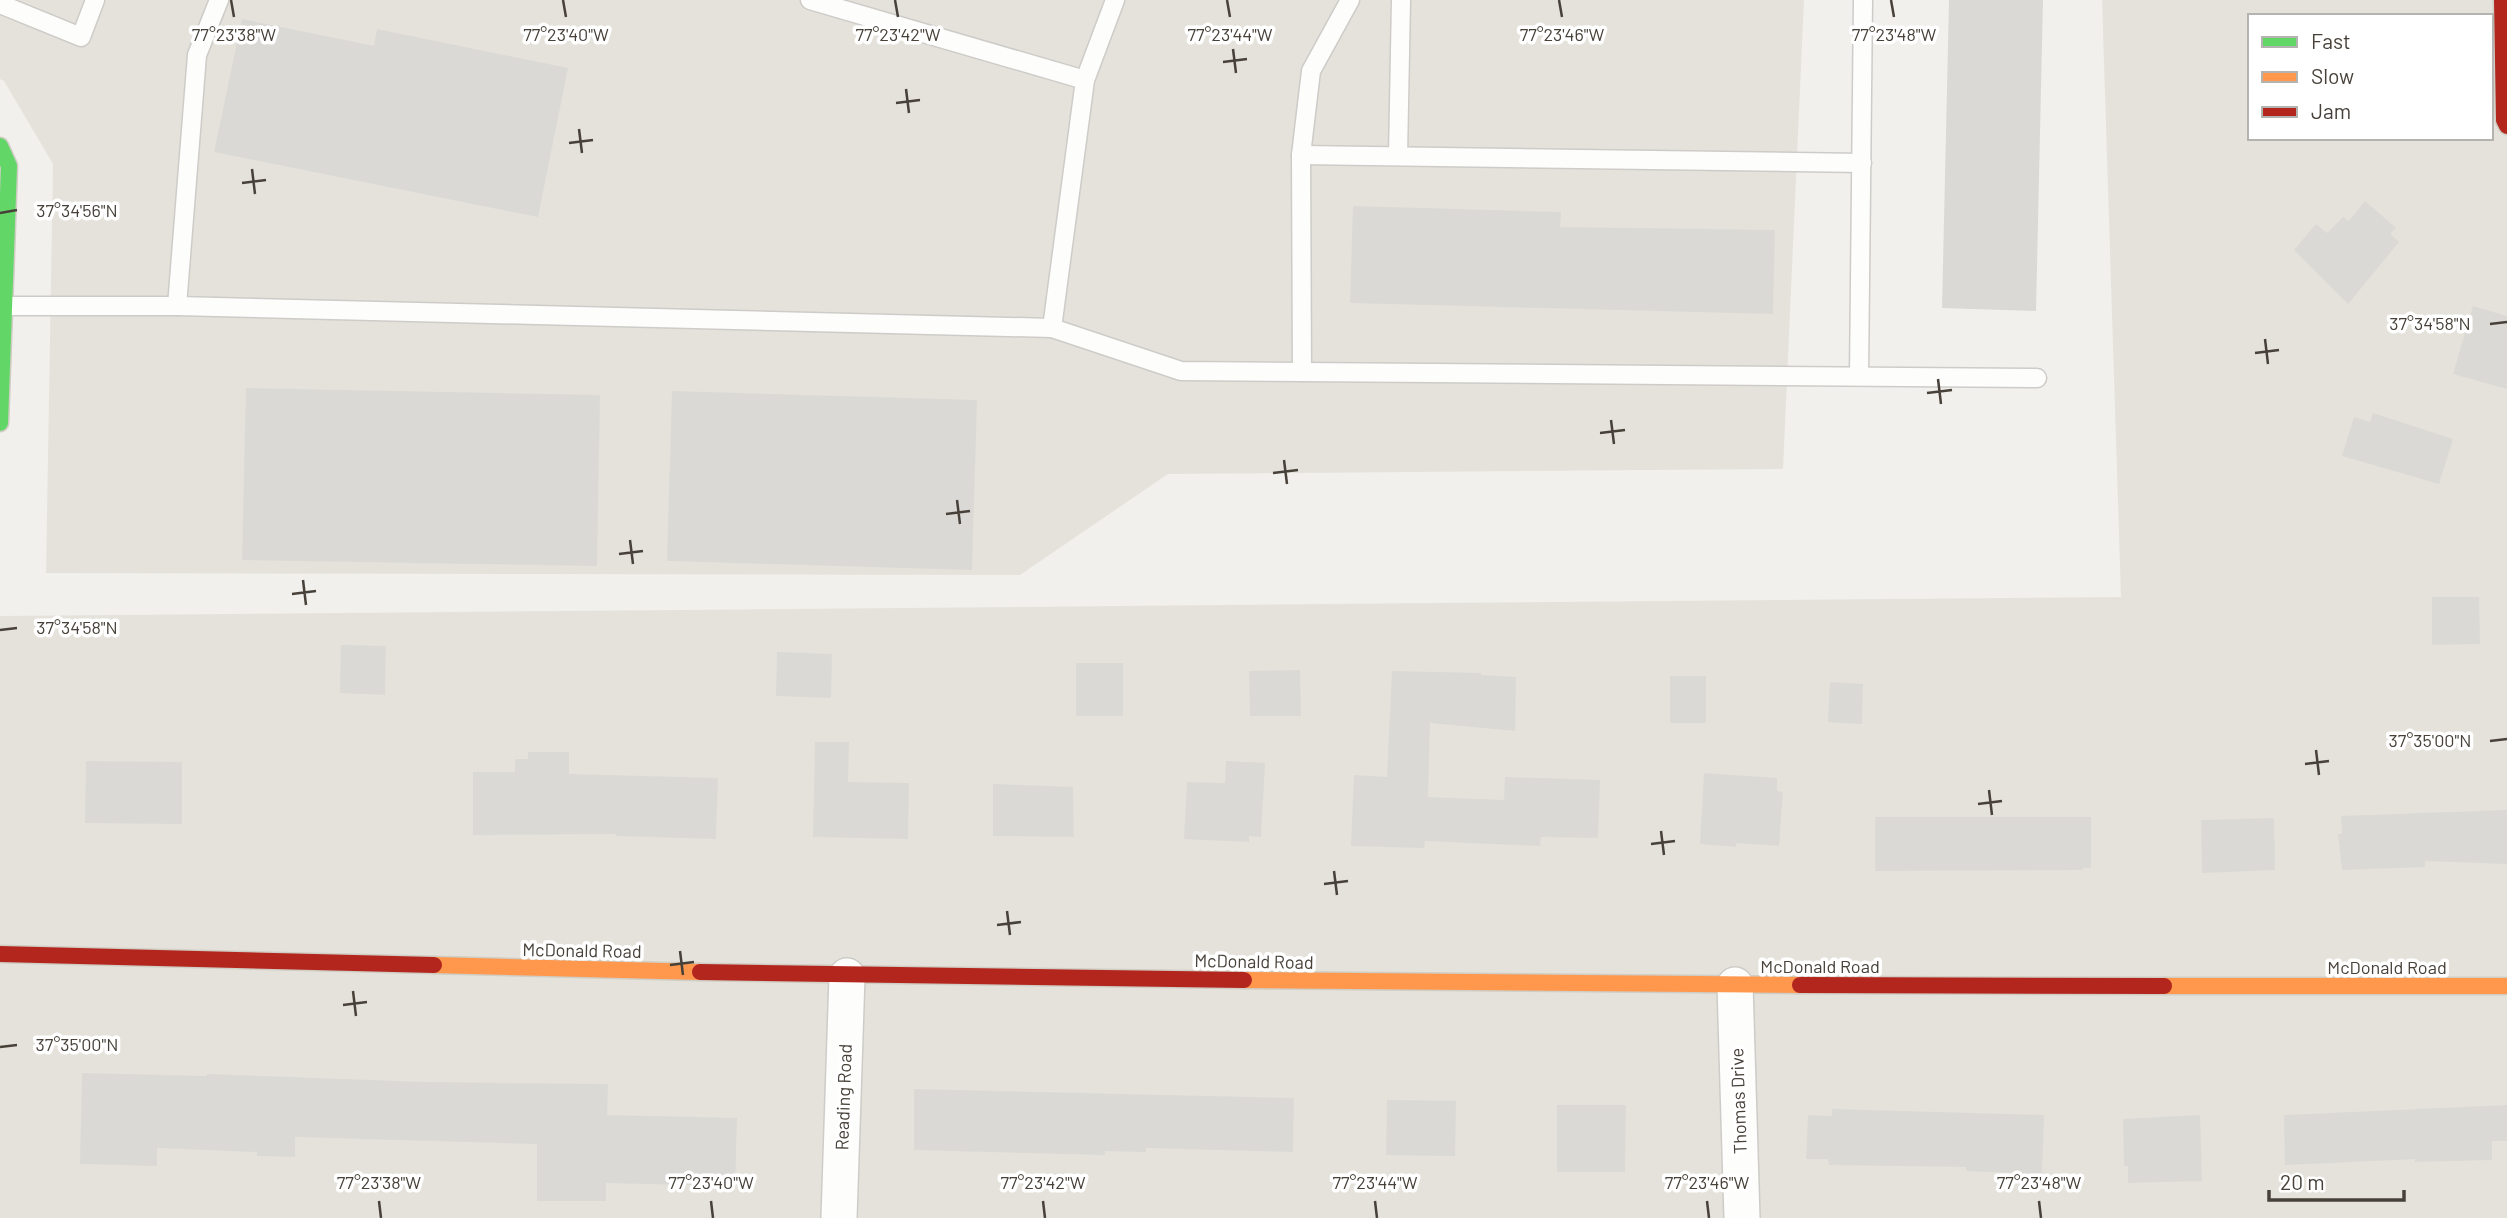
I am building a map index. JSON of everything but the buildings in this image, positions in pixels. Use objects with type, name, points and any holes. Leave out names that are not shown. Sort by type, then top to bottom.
[{"type":"street","points":[[2502,0],[2504,120],[2507,126]]},
{"type":"street","points":[[0,423],[9,166],[1,149]]},
{"type":"street","name":"McDonald Road","points":[[0,954],[847,976],[1735,985],[2507,986]]},
{"type":"street","name":"Reading Road","points":[[839,1218],[847,976]]},
{"type":"street","name":"Thomas Drive","points":[[1735,985],[1742,1218]]},
{"type":"lane","points":[[0,4],[81,37],[95,0]]},
{"type":"lane","points":[[177,306],[197,55],[219,0]]},
{"type":"lane","points":[[810,0],[1085,80]]},
{"type":"lane","points":[[1052,328],[1085,80],[1115,0]]},
{"type":"lane","points":[[1302,372],[1301,155],[1311,71],[1350,0]]},
{"type":"lane","points":[[1398,156],[1401,0]]},
{"type":"lane","points":[[1859,376],[1863,0]]},
{"type":"lane","points":[[1301,155],[1861,163]]},
{"type":"lane","points":[[4,306],[177,306],[1052,328],[1181,371],[2037,378]]},
{"type":"shaded area","points":[[0,0],[1804,0],[1783,469],[1168,474],[1020,575],[46,573],[53,164],[4,81],[0,79]]},
{"type":"shaded area","points":[[2102,0],[2507,0],[2507,1218],[0,1218],[0,616],[2121,597]]},
{"type":"traffic: fast","points":[[0,146],[9,166],[0,423]]},
{"type":"traffic: slow","points":[[434,965],[700,972]]},
{"type":"traffic: slow","points":[[1244,980],[1800,985]]},
{"type":"traffic: slow","points":[[2164,986],[2507,986]]},
{"type":"traffic: jam","points":[[2502,0],[2504,120],[2507,126]]},
{"type":"traffic: jam","points":[[0,954],[434,965]]},
{"type":"traffic: jam","points":[[700,972],[1244,980]]},
{"type":"traffic: jam","points":[[1800,985],[2164,986]]}]
